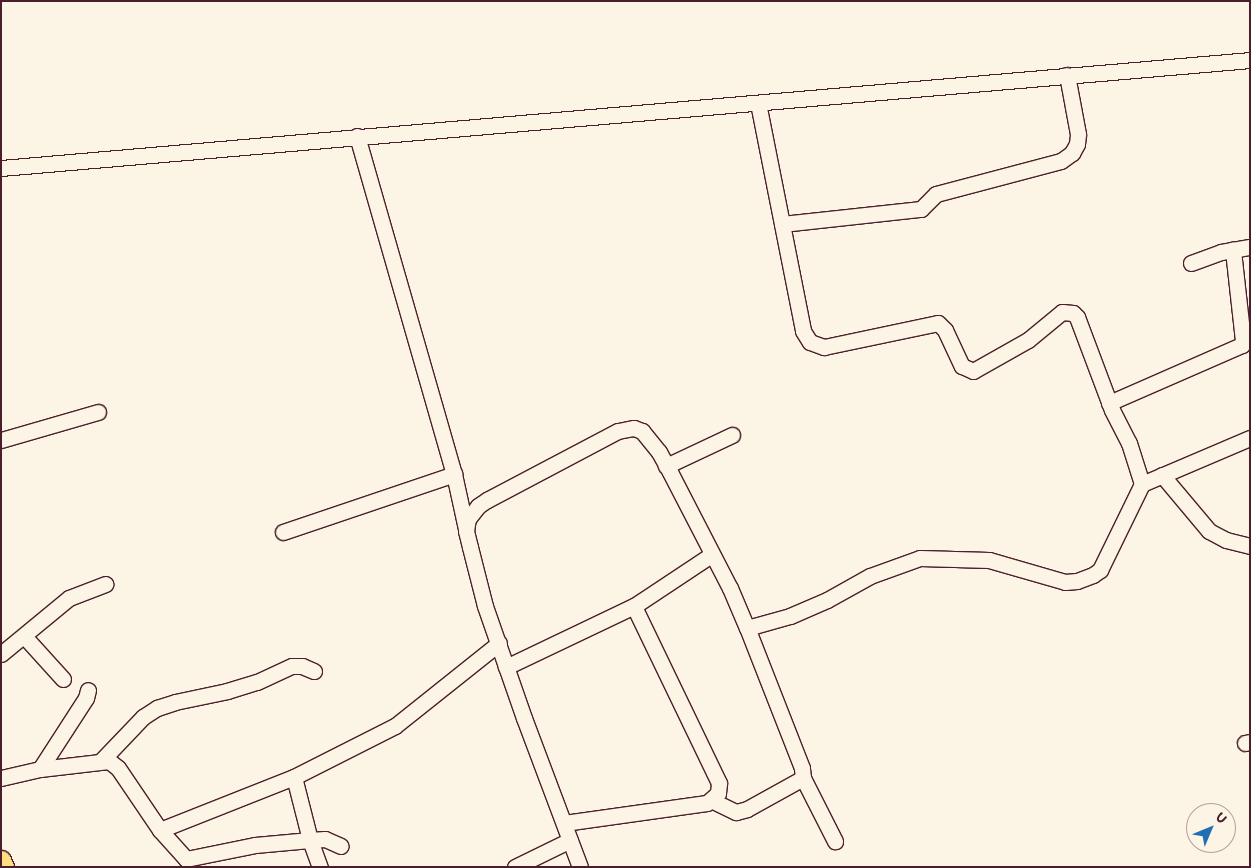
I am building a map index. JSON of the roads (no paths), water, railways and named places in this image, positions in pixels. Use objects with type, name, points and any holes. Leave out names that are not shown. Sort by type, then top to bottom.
[{"type":"main road","points":[[1,860],[4,867]]},
{"type":"street","points":[[1,168],[1250,60]]},
{"type":"street","points":[[782,224],[921,209],[936,194],[1067,158],[1077,144],[1078,134],[1067,75]]},
{"type":"street","points":[[758,103],[803,331],[807,339],[814,344],[824,347],[936,323],[940,324],[945,330],[962,366],[973,371],[1028,340],[1062,312],[1069,311],[1078,317],[1109,403],[1129,443],[1142,484]]},
{"type":"street","points":[[357,136],[454,474],[485,606],[580,867]]},
{"type":"street","points":[[1191,264],[1208,256],[1250,247]]},
{"type":"street","points":[[1109,403],[1242,345],[1233,250]]},
{"type":"street","points":[[1,440],[98,412]]},
{"type":"street","points":[[466,531],[472,512],[487,500],[559,460],[626,428],[634,428],[646,435],[666,466],[730,588],[802,768],[802,778],[835,841]]},
{"type":"street","points":[[666,466],[732,435]]},
{"type":"street","points":[[747,628],[790,616],[827,600],[870,576],[920,558],[989,560],[1064,582],[1077,581],[1093,575],[1100,570],[1142,484],[1250,438]]},
{"type":"street","points":[[283,532],[454,474]]},
{"type":"street","points":[[1162,475],[1209,530],[1226,540],[1250,546]]},
{"type":"street","points":[[506,667],[634,606],[711,555]]},
{"type":"street","points":[[1,654],[69,598],[106,584]]},
{"type":"street","points":[[564,824],[696,805],[711,800],[718,793],[719,784],[634,606]]},
{"type":"street","points":[[24,636],[63,680]]},
{"type":"street","points":[[160,830],[294,777],[402,722],[499,643]]},
{"type":"street","points":[[101,761],[143,717],[157,708],[175,702],[227,692],[257,682],[292,666],[302,666],[314,671]]},
{"type":"street","points":[[40,769],[86,698],[88,690]]},
{"type":"street","points":[[1,778],[40,769],[109,761],[118,768],[160,830],[181,856],[188,859],[255,845],[310,840],[326,839],[341,846]]},
{"type":"street","points":[[294,777],[310,840],[320,867]]},
{"type":"street","points":[[711,800],[736,812],[747,809],[802,778]]},
{"type":"street","points":[[516,867],[570,840]]}]
